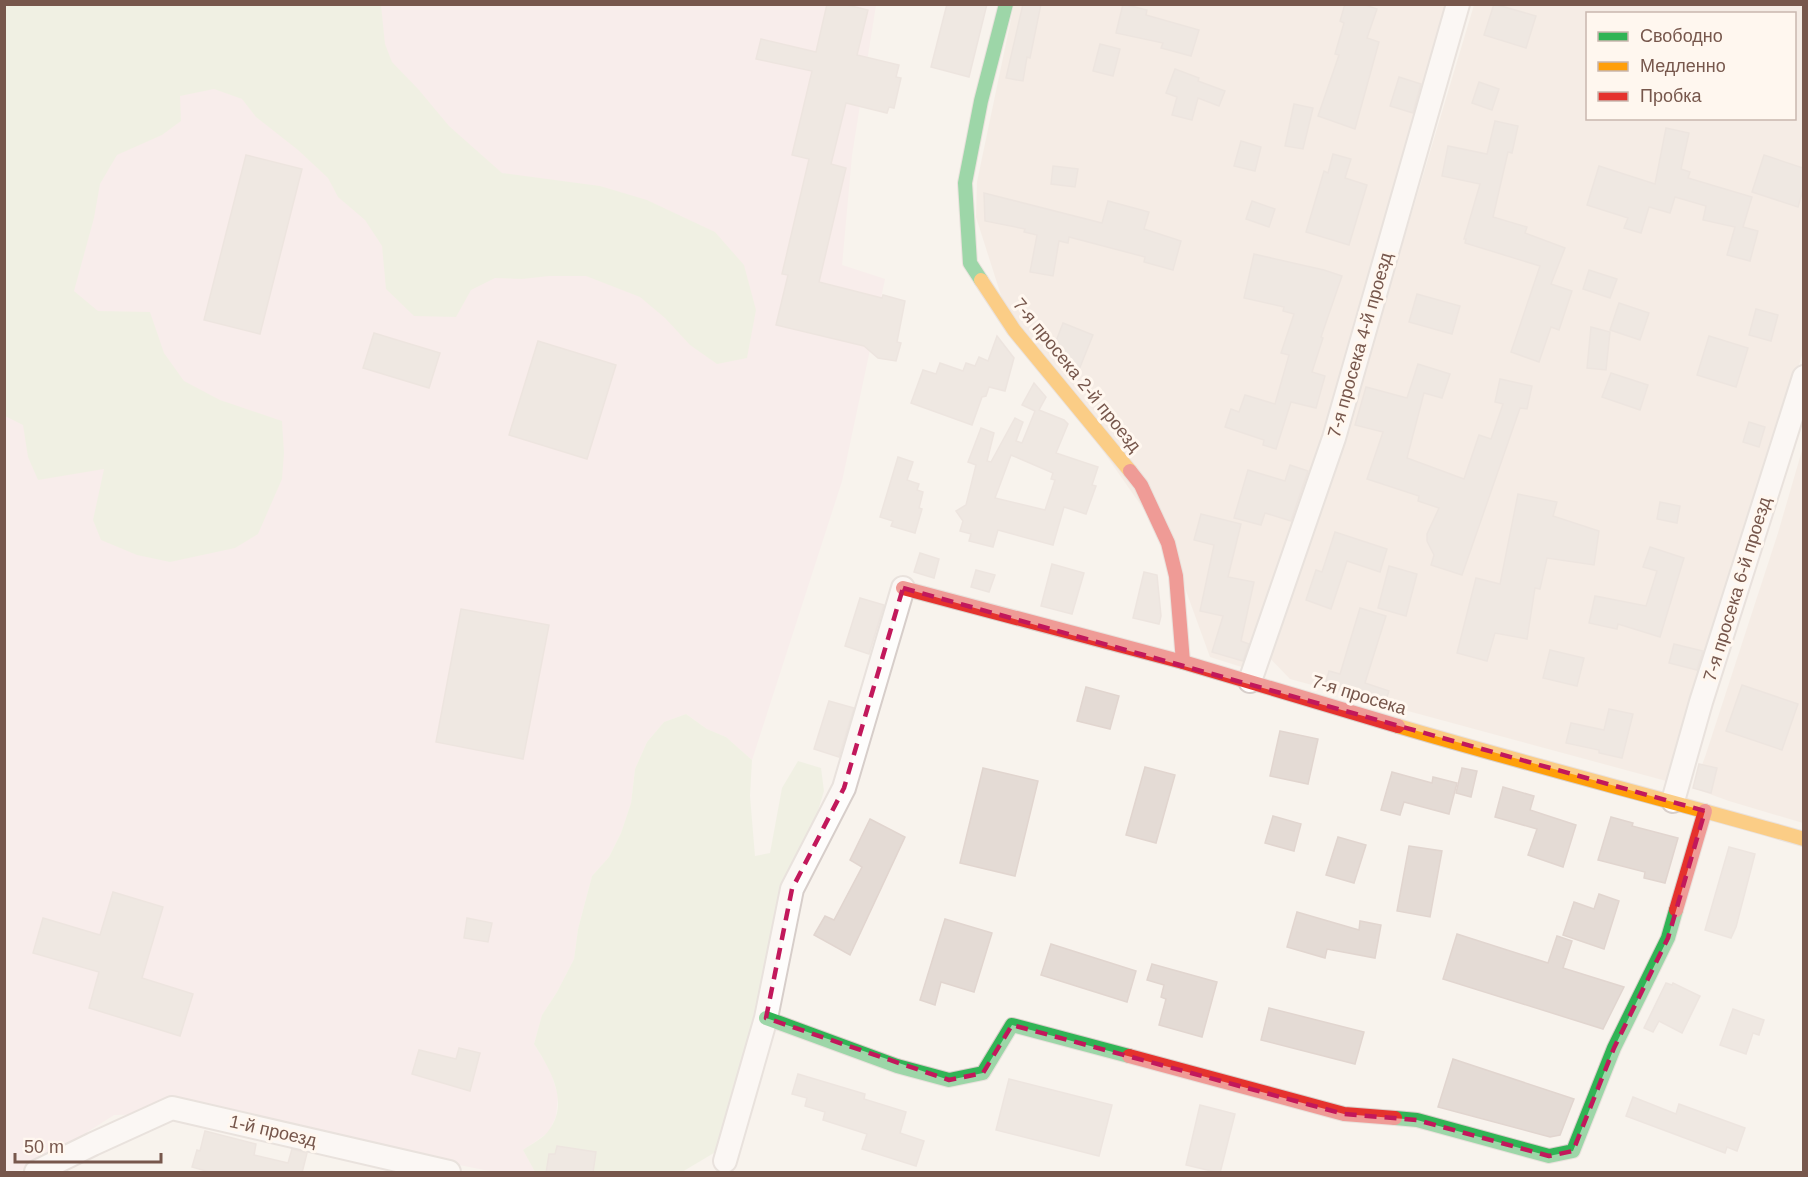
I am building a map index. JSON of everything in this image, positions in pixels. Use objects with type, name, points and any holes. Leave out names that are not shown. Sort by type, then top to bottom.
[{"type":"street","name":"7-я просека 2-й проезд","points":[[1006,4],[981,101],[964,183],[970,263],[1014,330],[1142,485],[1168,543],[1176,576],[1183,662]]},
{"type":"street","name":"7-я просека 4-й проезд","points":[[1250,681],[1334,438],[1458,4]]},
{"type":"street","name":"7-я просека 6-й проезд","points":[[1672,801],[1803,377]]},
{"type":"street","name":"7-я просека","points":[[903,588],[1183,662],[1504,757],[1672,801],[1803,839]]},
{"type":"street","points":[[722,1169],[766,1017],[792,889],[844,788],[903,588]]},
{"type":"street","points":[[766,1017],[897,1066],[949,1080],[983,1073],[1012,1025],[1344,1114],[1417,1119],[1549,1156],[1573,1151],[1614,1048],[1668,938],[1705,811]]},
{"type":"street","name":"1-й проезд","points":[[36,1173],[172,1108],[449,1173]]},
{"type":"highlighted area","points":[[903,588],[1705,811],[1668,938],[1614,1048],[1573,1151],[1549,1156],[1417,1120],[1344,1114],[1012,1025],[983,1073],[949,1080],[766,1018],[792,889],[844,788]]},
{"type":"shaded area","points":[[4,5],[876,5],[852,155],[842,265],[885,279],[842,481],[752,760],[726,737],[707,729],[686,714],[664,722],[647,742],[635,769],[631,803],[621,833],[609,857],[592,876],[578,929],[574,959],[542,1015],[534,1044],[550,1070],[558,1096],[556,1116],[549,1132],[523,1150],[535,1172],[495,1172],[196,1113],[114,1115],[29,1169],[5,1172]]},
{"type":"shaded area","points":[[1014,5],[1453,5],[1378,259],[1353,331],[1314,478],[1248,669],[1210,657],[1185,588],[1180,561],[1007,314],[976,217],[977,182]]},
{"type":"shaded area","points":[[1474,5],[1803,5],[1803,352],[1670,782],[1290,679],[1267,655],[1296,584],[1343,443]]},
{"type":"shaded area","points":[[1803,447],[1803,823],[1693,788],[1778,533]]},
{"type":"green space","points":[[5,4],[381,5],[385,44],[392,62],[449,126],[502,173],[600,186],[647,200],[715,232],[744,265],[756,310],[747,358],[717,364],[690,345],[665,318],[640,297],[586,276],[495,278],[471,290],[456,317],[414,316],[386,289],[382,246],[365,220],[338,197],[328,178],[298,150],[256,117],[242,99],[214,89],[180,96],[181,121],[162,135],[117,155],[100,184],[94,218],[74,291],[98,311],[150,312],[164,353],[184,381],[220,400],[282,421],[284,453],[282,479],[258,534],[235,548],[170,562],[137,555],[101,540],[93,520],[104,469],[38,480],[28,457],[23,425],[5,416]]},
{"type":"green space","points":[[686,714],[707,729],[726,737],[752,760],[750,796],[755,856],[770,853],[782,788],[798,761],[821,768],[824,791],[803,860],[729,1144],[682,1172],[535,1172],[523,1150],[547,1133],[558,1108],[558,1097],[551,1075],[534,1044],[542,1015],[574,959],[578,929],[592,876],[609,857],[621,833],[631,803],[635,769],[647,742],[664,722]]},
{"type":"building","points":[[827,4],[843,4],[868,10],[857,55],[899,65],[896,77],[901,78],[894,108],[889,107],[887,113],[846,103],[831,164],[846,168],[819,282],[882,298],[883,295],[905,301],[897,342],[901,343],[896,361],[878,358],[864,346],[776,325],[788,275],[782,274],[809,159],[792,155],[812,71],[756,59],[761,39],[816,52]]},
{"type":"building","points":[[947,4],[987,4],[969,77],[931,67]]},
{"type":"building","points":[[1023,4],[1041,4],[1023,81],[1006,78]]},
{"type":"building","points":[[1123,4],[1147,10],[1146,15],[1199,30],[1191,56],[1161,48],[1163,43],[1116,33]]},
{"type":"building","points":[[1345,4],[1362,4],[1377,9],[1367,38],[1379,42],[1355,129],[1318,116],[1339,55],[1335,54],[1344,23],[1340,21]]},
{"type":"building","points":[[1494,4],[1536,16],[1526,48],[1484,35]]},
{"type":"building","points":[[1100,44],[1120,49],[1113,76],[1093,71]]},
{"type":"building","points":[[1175,69],[1225,91],[1219,106],[1198,98],[1192,120],[1172,115],[1177,97],[1166,93]]},
{"type":"building","points":[[1399,77],[1421,84],[1413,113],[1390,106]]},
{"type":"building","points":[[1479,82],[1499,89],[1492,110],[1472,103]]},
{"type":"building","points":[[1294,104],[1313,108],[1303,149],[1285,146]]},
{"type":"building","points":[[1495,121],[1518,126],[1512,153],[1508,152],[1493,217],[1527,227],[1525,233],[1565,248],[1551,284],[1572,291],[1559,330],[1551,327],[1539,362],[1511,352],[1540,266],[1465,243],[1466,239],[1464,239],[1480,184],[1442,176],[1448,146],[1487,154]]},
{"type":"building","points":[[1666,128],[1689,133],[1681,169],[1690,172],[1688,178],[1752,197],[1743,227],[1758,231],[1750,261],[1727,255],[1735,227],[1703,220],[1706,206],[1675,197],[1670,213],[1649,207],[1641,233],[1624,228],[1628,218],[1587,205],[1599,166],[1655,184]]},
{"type":"building","points":[[1241,141],[1261,147],[1255,171],[1234,166]]},
{"type":"building","points":[[1333,154],[1351,159],[1345,178],[1367,185],[1349,245],[1306,232],[1324,171],[1328,173]]},
{"type":"building","points":[[246,155],[302,169],[260,334],[204,320]]},
{"type":"building","points":[[1764,155],[1803,168],[1803,190],[1798,207],[1752,192]]},
{"type":"building","points":[[1053,166],[1078,169],[1075,187],[1051,184]]},
{"type":"building","points":[[984,193],[1102,223],[1108,201],[1149,212],[1144,229],[1181,241],[1173,270],[1144,262],[1145,257],[1069,237],[1068,243],[1059,241],[1053,276],[1030,272],[1037,235],[1024,232],[1025,229],[985,221]]},
{"type":"building","points":[[1252,201],[1275,209],[1269,227],[1246,219]]},
{"type":"building","points":[[1254,254],[1342,276],[1321,337],[1323,338],[1312,372],[1325,376],[1316,408],[1291,402],[1276,449],[1263,445],[1264,440],[1225,427],[1231,409],[1239,412],[1245,395],[1275,404],[1289,355],[1281,353],[1294,314],[1283,311],[1284,307],[1244,298]]},
{"type":"building","points":[[1589,270],[1617,279],[1610,298],[1583,289]]},
{"type":"building","points":[[1417,294],[1460,306],[1452,334],[1409,322]]},
{"type":"building","points":[[1619,303],[1649,313],[1640,340],[1610,330]]},
{"type":"building","points":[[1756,309],[1778,315],[1771,341],[1749,335]]},
{"type":"building","points":[[1063,323],[1093,335],[1076,377],[1053,349]]},
{"type":"building","points":[[1591,327],[1610,332],[1606,370],[1587,368]]},
{"type":"building","points":[[374,333],[440,353],[429,388],[363,368]]},
{"type":"building","points":[[997,336],[1014,358],[1005,391],[989,387],[986,396],[982,397],[972,425],[911,403],[923,370],[936,374],[940,363],[963,371],[966,363],[975,366],[979,357],[988,361]]},
{"type":"building","points":[[1709,336],[1748,348],[1736,387],[1697,375]]},
{"type":"building","points":[[538,341],[616,365],[587,459],[509,435]]},
{"type":"building","points":[[1418,364],[1450,374],[1442,398],[1424,393],[1407,458],[1464,479],[1479,435],[1491,439],[1503,404],[1495,402],[1500,379],[1532,386],[1527,409],[1520,408],[1462,575],[1431,565],[1434,555],[1427,541],[1427,534],[1439,508],[1418,501],[1419,496],[1367,479],[1383,432],[1355,425],[1366,387],[1407,398]]},
{"type":"building","points":[[1611,373],[1648,385],[1640,410],[1602,397]]},
{"type":"building","points":[[1034,383],[1046,397],[1039,410],[1064,420],[1068,424],[1056,453],[1098,467],[1092,485],[1096,486],[1086,514],[1064,507],[1053,545],[998,530],[993,547],[969,541],[971,534],[960,531],[963,521],[956,511],[966,505],[976,465],[968,462],[981,428],[994,433],[987,461],[991,462],[1015,418],[1023,422],[1016,441],[1022,443],[1035,411],[1022,405]],"holes":[[[1011,455],[1053,473],[1051,479],[1055,480],[1045,510],[995,498]]]},
{"type":"building","points":[[1749,422],[1765,427],[1759,447],[1743,442]]},
{"type":"building","points":[[898,457],[913,462],[907,480],[919,484],[917,490],[923,492],[919,508],[922,509],[915,533],[891,526],[893,521],[880,517]]},
{"type":"building","points":[[1290,465],[1308,471],[1291,521],[1265,513],[1261,525],[1234,518],[1248,470],[1285,481]]},
{"type":"building","points":[[1518,494],[1557,502],[1553,516],[1599,531],[1594,565],[1547,558],[1540,589],[1535,588],[1527,639],[1495,633],[1487,661],[1457,653],[1476,578],[1500,584]]},
{"type":"building","points":[[1660,502],[1680,506],[1677,523],[1657,519]]},
{"type":"building","points":[[1201,514],[1241,524],[1228,577],[1254,582],[1241,641],[1249,644],[1243,661],[1212,652],[1223,616],[1200,611],[1214,545],[1194,540]]},
{"type":"building","points":[[1335,532],[1387,549],[1380,572],[1347,561],[1331,609],[1306,600],[1316,570],[1322,572]]},
{"type":"building","points":[[1650,547],[1684,558],[1660,637],[1618,624],[1617,629],[1589,623],[1595,596],[1646,606],[1657,571],[1643,567]]},
{"type":"building","points":[[920,553],[939,559],[934,578],[914,572]]},
{"type":"building","points":[[1052,564],[1084,573],[1072,614],[1041,606]]},
{"type":"building","points":[[1389,566],[1417,574],[1406,616],[1378,608]]},
{"type":"building","points":[[976,570],[995,575],[989,592],[971,587]]},
{"type":"building","points":[[1144,572],[1157,575],[1161,616],[1159,624],[1133,618]]},
{"type":"building","points":[[860,598],[884,605],[869,654],[845,646]]},
{"type":"building","points":[[1360,608],[1386,616],[1365,683],[1389,691],[1385,703],[1325,685],[1329,671],[1340,674]]},
{"type":"building","points":[[461,609],[549,625],[523,759],[436,742]]},
{"type":"building","points":[[1674,644],[1703,651],[1697,670],[1669,663]]},
{"type":"building","points":[[1550,650],[1584,658],[1577,686],[1543,678]]},
{"type":"building","points":[[1742,685],[1798,704],[1782,750],[1726,731]]},
{"type":"building","points":[[1086,687],[1119,696],[1110,729],[1077,721]]},
{"type":"building","points":[[829,701],[854,708],[839,757],[814,749]]},
{"type":"building","points":[[1609,709],[1633,714],[1622,758],[1566,743],[1571,723],[1604,730]]},
{"type":"building","points":[[1280,731],[1318,739],[1308,784],[1270,776]]},
{"type":"building","points":[[1699,764],[1717,768],[1711,793],[1693,788]]},
{"type":"building","points":[[1145,767],[1175,775],[1156,843],[1126,835]]},
{"type":"building","points":[[983,768],[1038,781],[1015,876],[960,863]]},
{"type":"building","points":[[1462,768],[1477,771],[1471,797],[1456,793]]},
{"type":"building","points":[[1392,772],[1432,783],[1433,777],[1457,783],[1449,814],[1404,802],[1400,815],[1381,810]]},
{"type":"building","points":[[1503,787],[1534,796],[1530,810],[1576,825],[1563,867],[1528,855],[1537,829],[1495,817]]},
{"type":"building","points":[[1273,816],[1301,824],[1294,851],[1265,843]]},
{"type":"building","points":[[1611,817],[1633,823],[1632,826],[1678,838],[1665,883],[1644,878],[1645,872],[1598,860]]},
{"type":"building","points":[[870,819],[905,837],[850,955],[814,935],[825,916],[834,920],[862,867],[850,860]]},
{"type":"building","points":[[1338,837],[1366,845],[1354,883],[1326,875]]},
{"type":"building","points":[[1409,846],[1442,851],[1430,917],[1397,911]]},
{"type":"building","points":[[1729,847],[1755,854],[1731,938],[1705,930]]},
{"type":"building","points":[[113,892],[163,907],[142,978],[193,994],[180,1036],[89,1008],[99,972],[33,953],[43,918],[100,935]]},
{"type":"building","points":[[1599,894],[1619,901],[1604,949],[1563,935],[1574,902],[1594,909]]},
{"type":"building","points":[[1297,912],[1359,930],[1360,921],[1381,925],[1375,958],[1327,949],[1325,958],[1287,947]]},
{"type":"building","points":[[467,918],[492,923],[488,942],[464,938]]},
{"type":"building","points":[[945,919],[992,933],[974,992],[941,982],[935,1005],[920,1000]]},
{"type":"building","points":[[1457,934],[1548,963],[1557,936],[1572,941],[1563,968],[1624,987],[1603,1029],[1443,979]]},
{"type":"building","points":[[1051,944],[1136,971],[1127,1002],[1041,975]]},
{"type":"building","points":[[1152,964],[1217,982],[1202,1037],[1159,1025],[1166,999],[1161,997],[1164,985],[1147,980]]},
{"type":"building","points":[[1666,983],[1672,985],[1673,983],[1700,996],[1682,1033],[1659,1021],[1653,1032],[1644,1028]]},
{"type":"building","points":[[1269,1008],[1364,1032],[1355,1064],[1261,1040]]},
{"type":"building","points":[[1733,1009],[1764,1020],[1759,1035],[1753,1033],[1746,1054],[1720,1045]]},
{"type":"building","points":[[459,1048],[480,1053],[470,1091],[412,1074],[419,1050],[456,1059]]},
{"type":"building","points":[[1453,1059],[1574,1099],[1560,1135],[1550,1137],[1438,1107]]},
{"type":"building","points":[[798,1074],[865,1094],[864,1099],[906,1112],[900,1133],[924,1141],[916,1166],[862,1149],[867,1134],[823,1120],[825,1112],[805,1106],[807,1098],[792,1094]]},
{"type":"building","points":[[1009,1079],[1112,1105],[1099,1156],[996,1130]]},
{"type":"building","points":[[1633,1097],[1676,1114],[1679,1104],[1745,1128],[1737,1151],[1727,1147],[1725,1153],[1626,1116]]},
{"type":"building","points":[[1200,1105],[1235,1114],[1220,1173],[1186,1165]]},
{"type":"building","points":[[205,1131],[256,1144],[254,1155],[288,1163],[292,1149],[307,1153],[302,1173],[213,1173],[192,1167],[197,1150],[200,1151]]},
{"type":"building","points":[[557,1146],[596,1152],[593,1173],[546,1173],[549,1154],[555,1154]]},
{"type":"traffic: fast","points":[[981,280],[970,263],[965,183],[981,101],[1006,4]]},
{"type":"traffic: fast","points":[[1395,1118],[1417,1120],[1549,1156],[1573,1151],[1614,1048],[1668,938],[1676,910]]},
{"type":"traffic: fast","points":[[766,1018],[897,1066],[949,1080],[983,1073],[1012,1025],[1129,1056]]},
{"type":"traffic: slow","points":[[981,280],[1014,330],[1130,471]]},
{"type":"traffic: slow","points":[[1398,726],[1804,839]]},
{"type":"traffic: jam","points":[[1130,471],[1141,485],[1168,543],[1176,576],[1183,662]]},
{"type":"traffic: jam","points":[[903,588],[1183,662],[1398,726]]},
{"type":"traffic: jam","points":[[1676,910],[1705,811]]},
{"type":"traffic: jam","points":[[1129,1056],[1344,1114],[1395,1118]]}]
